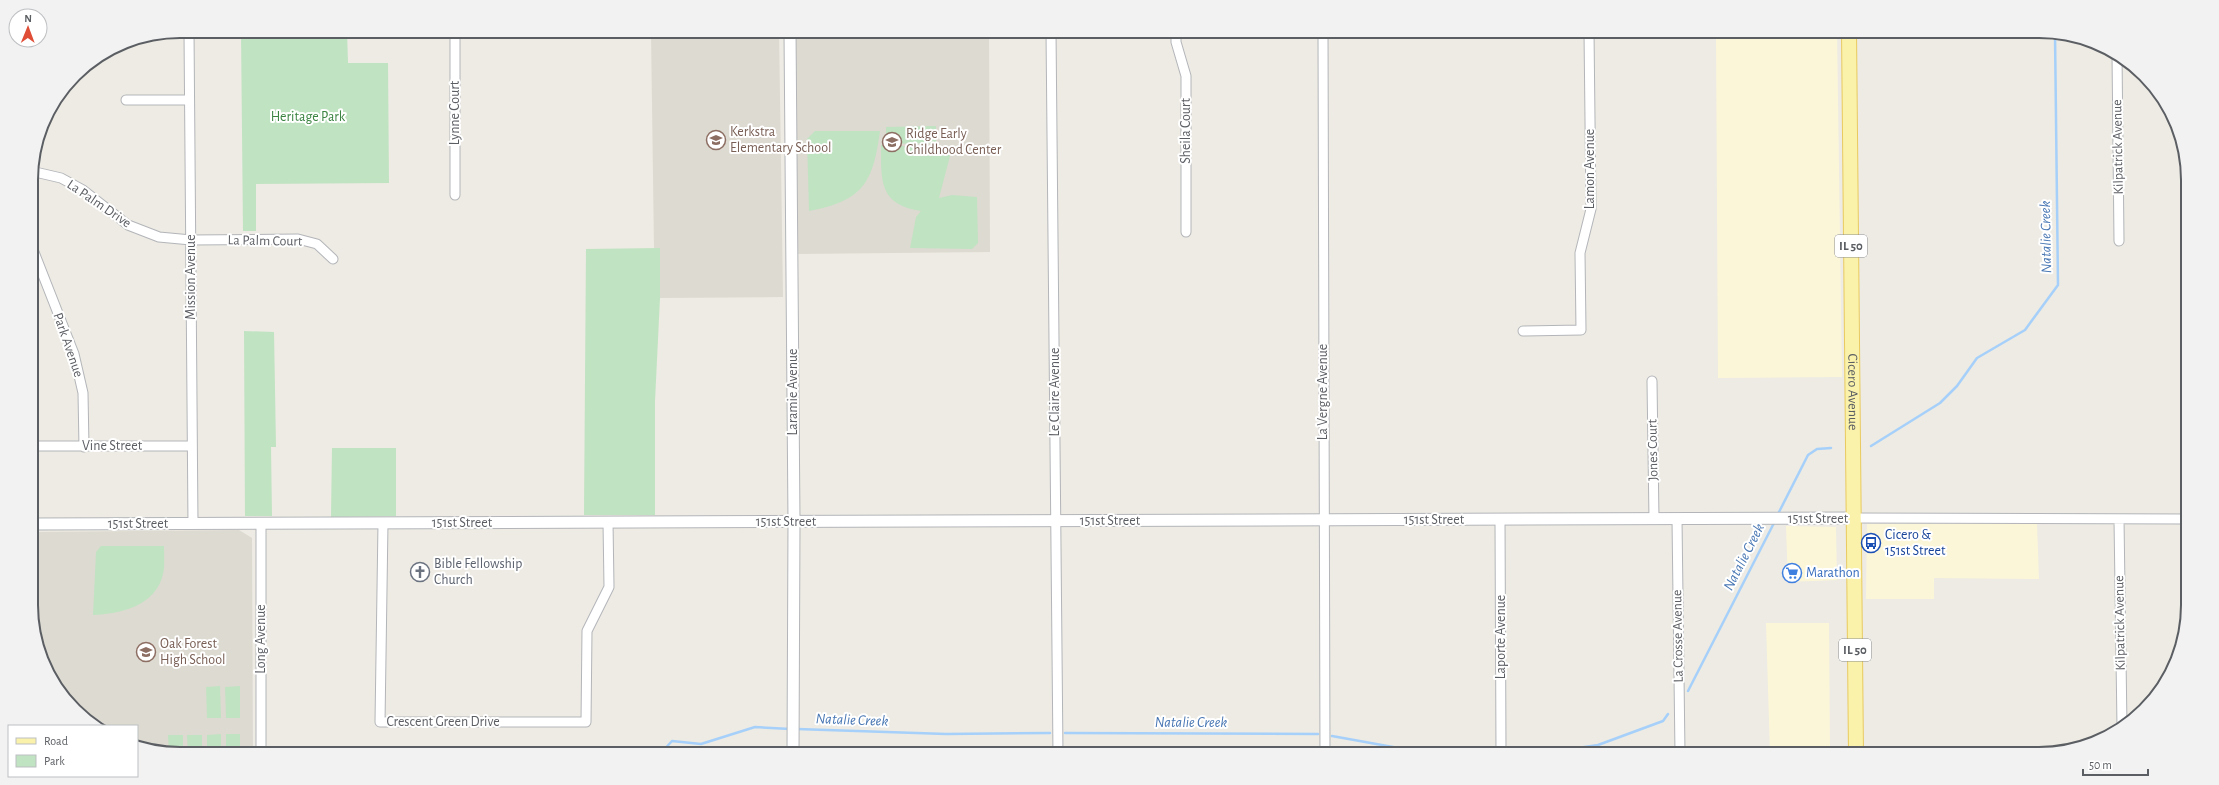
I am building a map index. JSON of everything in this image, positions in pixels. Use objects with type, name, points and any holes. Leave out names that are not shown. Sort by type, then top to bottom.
[{"type":"main road","name":"Cicero Avenue","points":[[1849,38],[1856,747]]},
{"type":"street","name":"Mission Avenue","points":[[189,38],[193,524]]},
{"type":"street","name":"Lynne Court","points":[[455,38],[455,195]]},
{"type":"street","name":"Laramie Avenue","points":[[790,38],[794,522],[793,747]]},
{"type":"street","name":"Le Claire Avenue","points":[[1051,38],[1058,747]]},
{"type":"street","name":"Sheila Court","points":[[1176,38],[1186,76],[1186,232]]},
{"type":"street","name":"La Vergne Avenue","points":[[1323,38],[1323,520],[1325,747]]},
{"type":"street","name":"Lamon Avenue","points":[[1523,331],[1581,330],[1580,253],[1591,209],[1589,38]]},
{"type":"street","name":"Kilpatrick Avenue","points":[[2117,61],[2119,241]]},
{"type":"street","points":[[126,100],[189,100]]},
{"type":"street","name":"La Palm Drive","points":[[38,173],[61,178],[83,190],[128,226],[159,237],[191,240]]},
{"type":"street","name":"La Palm Court","points":[[191,240],[298,239],[317,244],[333,259]]},
{"type":"street","name":"Park Avenue","points":[[38,262],[74,354],[83,393],[84,446]]},
{"type":"street","name":"Jones Court","points":[[1652,381],[1654,519]]},
{"type":"street","name":"Vine Street","points":[[38,446],[192,446]]},
{"type":"street","name":"151st Street","points":[[38,524],[1854,518],[2181,519]]},
{"type":"street","name":"La Crosse Avenue","points":[[1677,519],[1680,747]]},
{"type":"street","name":"Kilpatrick Avenue","points":[[2119,519],[2122,721]]},
{"type":"street","name":"Laporte Avenue","points":[[1500,520],[1501,747]]},
{"type":"street","name":"Crescent Green Drive","points":[[383,523],[380,722],[586,722],[587,631],[609,587],[608,522]]},
{"type":"street","name":"Long Avenue","points":[[261,523],[261,747]]},
{"type":"shaded area","name":"Kerkstra Elementary School","points":[[651,38],[779,38],[783,297],[660,298],[660,249],[654,248]]},
{"type":"shaded area","name":"Ridge Early Childhood Center","points":[[794,38],[989,38],[990,252],[795,254]]},
{"type":"shaded area","points":[[1716,38],[1837,38],[1842,377],[1718,378]]},
{"type":"shaded area","points":[[1867,524],[2037,524],[2039,579],[1934,578],[1934,599],[1866,599]]},
{"type":"shaded area","points":[[1786,526],[1836,527],[1837,580],[1788,582]]},
{"type":"shaded area","name":"Oak Forest High School","points":[[239,530],[252,538],[253,747],[171,747],[143,742],[138,740],[138,725],[104,725],[93,718],[73,699],[67,692],[53,668],[43,642],[39,624],[38,532]]},
{"type":"shaded area","points":[[1766,623],[1829,623],[1830,747],[1770,747]]},
{"type":"green space","name":"Heritage Park","points":[[241,38],[347,38],[348,63],[388,63],[389,183],[256,184],[256,231],[243,231]]},
{"type":"green space","points":[[936,126],[936,143],[886,144],[886,127]]},
{"type":"green space","points":[[815,131],[880,131],[874,164],[869,177],[862,187],[842,202],[809,211],[807,139]]},
{"type":"green space","points":[[881,145],[943,148],[950,156],[939,198],[952,195],[977,197],[978,243],[972,249],[910,248],[916,217],[921,211],[907,208],[897,203],[890,197],[885,189],[881,170]]},
{"type":"green space","points":[[660,248],[660,298],[655,401],[655,515],[584,515],[586,249]]},
{"type":"green space","points":[[244,331],[274,332],[276,447],[271,447],[272,516],[245,516]]},
{"type":"green space","points":[[332,448],[396,448],[396,516],[331,517]]},
{"type":"green space","points":[[101,546],[164,546],[163,574],[159,585],[153,594],[145,601],[125,610],[114,613],[93,615],[96,552]]},
{"type":"green space","points":[[220,686],[221,718],[207,718],[206,687]]},
{"type":"green space","points":[[240,686],[240,718],[226,718],[225,687]]},
{"type":"green space","points":[[221,734],[221,747],[207,747],[207,735]]},
{"type":"green space","points":[[226,734],[240,734],[240,747],[226,747]]},
{"type":"green space","points":[[168,735],[183,735],[183,747],[169,747]]},
{"type":"green space","points":[[187,735],[202,735],[202,747],[188,747]]},
{"type":"waterway","name":"Natalie Creek","points":[[1871,446],[1940,403],[1957,386],[1977,358],[2025,330],[2058,285],[2055,39]]},
{"type":"waterway","name":"Natalie Creek","points":[[1778,514],[1808,455],[1817,449],[1831,448]]},
{"type":"waterway","name":"Natalie Creek","points":[[1688,691],[1775,521]]},
{"type":"waterway","name":"Natalie Creek","points":[[1585,747],[1598,745],[1663,721],[1668,714]]},
{"type":"waterway","name":"Natalie Creek","points":[[666,747],[672,741],[701,744],[755,727],[790,729]]},
{"type":"waterway","name":"Natalie Creek","points":[[797,729],[946,734],[1050,733]]},
{"type":"waterway","name":"Natalie Creek","points":[[1065,733],[1318,734]]},
{"type":"waterway","name":"Natalie Creek","points":[[1332,736],[1393,747]]},
{"type":"place","name":"Kerkstra Elementary School","points":[[716,140]]},
{"type":"place","name":"Ridge Early Childhood Center","points":[[892,142]]},
{"type":"place","name":"Cicero & 151st Street","points":[[1871,543]]},
{"type":"place","name":"Bible Fellowship Church","points":[[420,572]]},
{"type":"place","name":"Marathon","points":[[1792,573]]},
{"type":"place","name":"Oak Forest High School","points":[[146,652]]}]
